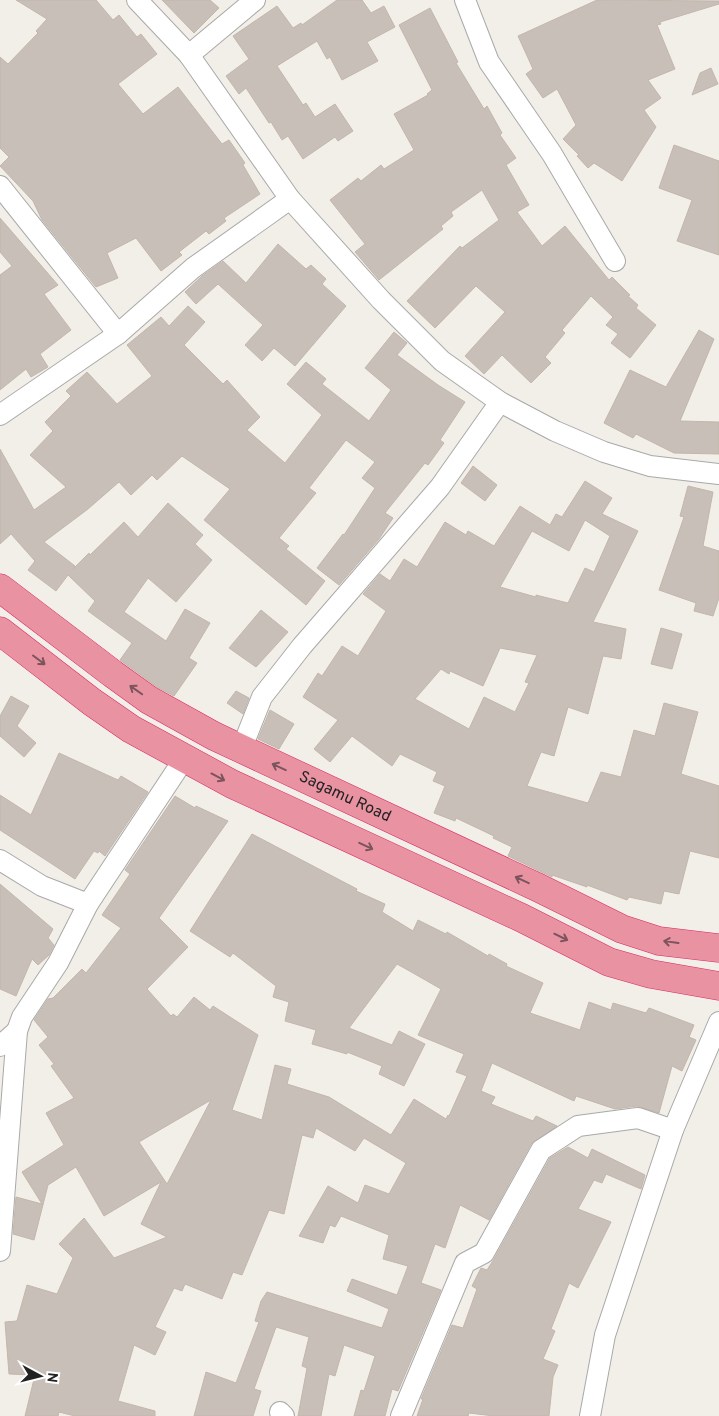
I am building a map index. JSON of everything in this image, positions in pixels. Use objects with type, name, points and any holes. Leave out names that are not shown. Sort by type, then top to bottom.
[{"type":"highway","name":"Sagamu Road","points":[[0,588],[149,700],[241,750],[537,887],[622,929],[659,940],[719,948]]},
{"type":"highway","points":[[0,631],[123,724],[184,760],[232,784],[513,914],[609,962],[651,974],[719,986]]},
{"type":"street","points":[[137,0],[189,55],[290,199],[381,300],[442,361],[500,402],[555,431],[604,452],[650,466],[719,474]]},
{"type":"street","points":[[189,55],[255,0]]},
{"type":"street","points":[[465,0],[489,62],[552,154],[615,261]]},
{"type":"street","points":[[0,186],[118,334]]},
{"type":"street","points":[[0,414],[118,334],[193,268],[290,199]]},
{"type":"street","points":[[241,750],[262,697],[314,631],[440,487],[500,402]]},
{"type":"street","points":[[0,1251],[7,1086],[17,1031],[22,1017],[58,963],[88,904],[184,760]]},
{"type":"street","points":[[0,860],[42,886],[88,904]]},
{"type":"street","points":[[590,1416],[605,1335],[673,1130],[719,1022]]},
{"type":"street","points":[[0,1046],[17,1031]]},
{"type":"street","points":[[401,1416],[465,1263],[484,1253],[541,1150],[578,1126],[613,1120],[638,1118],[673,1130]]},
{"type":"building","points":[[16,0],[96,0],[113,20],[119,15],[137,37],[141,34],[157,54],[118,84],[143,114],[178,87],[222,144],[229,140],[245,163],[243,165],[260,194],[224,218],[226,221],[209,234],[206,231],[179,252],[182,255],[161,271],[136,238],[107,253],[118,278],[96,287],[42,220],[33,201],[0,166],[9,157],[0,148],[0,57],[8,64],[38,33],[36,31],[47,19]]},
{"type":"building","points":[[162,0],[210,0],[219,8],[194,33]]},
{"type":"building","points":[[337,0],[362,0],[371,13],[384,6],[395,27],[367,42],[378,61],[342,80],[330,57],[327,59],[317,41],[277,66],[303,105],[306,103],[315,117],[335,104],[353,131],[338,141],[335,137],[303,159],[288,136],[282,140],[246,88],[239,94],[226,76],[249,59],[233,36],[277,6],[293,28],[301,23],[302,25]]},
{"type":"building","points":[[597,0],[719,1],[719,4],[660,22],[661,24],[657,25],[675,69],[648,80],[661,98],[644,110],[656,127],[622,181],[594,163],[588,168],[577,156],[579,155],[563,139],[576,125],[557,89],[543,98],[526,74],[533,69],[518,36]]},
{"type":"building","points":[[430,8],[458,62],[456,63],[484,109],[487,106],[502,133],[500,135],[516,158],[506,165],[529,205],[517,212],[542,246],[565,226],[609,280],[612,277],[638,305],[636,308],[656,325],[630,358],[611,343],[618,334],[606,325],[613,317],[591,296],[562,330],[565,333],[545,357],[551,363],[531,383],[502,355],[484,374],[465,356],[505,312],[476,286],[435,328],[407,301],[460,246],[462,248],[499,220],[482,190],[451,212],[453,216],[441,226],[443,229],[379,280],[355,252],[365,244],[330,200],[358,178],[361,181],[381,165],[384,169],[414,150],[394,114],[428,95],[432,90],[399,25]]},
{"type":"building","points":[[711,68],[718,84],[692,95],[700,73]]},
{"type":"building","points":[[674,145],[719,161],[719,255],[677,241],[692,200],[659,188]]},
{"type":"building","points":[[0,218],[58,285],[44,294],[71,330],[40,354],[48,367],[31,377],[26,369],[0,390],[0,275],[12,266],[0,252]]},
{"type":"building","points":[[278,244],[306,269],[311,265],[326,279],[322,284],[346,306],[295,366],[274,348],[262,361],[245,345],[263,325],[218,284],[196,304],[185,292],[202,276],[223,261],[246,283]]},
{"type":"building","points":[[188,306],[205,322],[184,345],[223,384],[227,380],[260,417],[247,430],[285,463],[322,415],[287,384],[306,362],[326,379],[322,384],[369,421],[391,390],[365,368],[394,332],[407,343],[397,355],[465,402],[440,440],[444,443],[428,465],[425,463],[385,513],[393,518],[379,539],[339,585],[317,568],[344,535],[375,488],[362,478],[375,462],[346,440],[309,488],[316,493],[279,538],[289,546],[286,549],[325,581],[306,605],[204,520],[230,489],[182,456],[157,480],[152,475],[131,495],[119,482],[88,509],[44,542],[75,566],[73,569],[124,522],[138,537],[168,503],[203,535],[195,544],[212,560],[176,602],[148,578],[124,612],[166,641],[185,609],[210,623],[189,658],[197,663],[174,696],[157,687],[120,660],[132,643],[88,611],[95,601],[68,575],[56,591],[28,570],[35,561],[11,534],[0,544],[0,449],[34,510],[66,487],[30,455],[53,431],[45,422],[71,396],[66,391],[87,372],[117,404],[152,376],[127,345],[161,317],[169,326]]},
{"type":"building","points":[[699,330],[714,339],[680,421],[719,422],[719,454],[674,453],[636,434],[633,438],[604,423],[630,370],[666,387]]},
{"type":"building","points":[[473,466],[497,485],[485,501],[461,483]]},
{"type":"building","points":[[585,481],[612,498],[602,514],[638,531],[593,622],[626,629],[621,659],[603,656],[588,714],[568,707],[554,756],[541,752],[527,786],[588,803],[601,772],[621,777],[634,730],[655,736],[664,703],[698,712],[681,774],[719,786],[719,858],[690,851],[679,894],[664,891],[661,904],[629,897],[627,900],[587,885],[587,887],[552,875],[552,877],[508,856],[512,847],[493,838],[494,836],[456,818],[455,821],[434,813],[445,786],[433,781],[437,772],[400,754],[392,766],[352,736],[330,762],[314,749],[338,720],[303,697],[318,673],[322,676],[342,646],[358,656],[386,611],[363,594],[380,574],[390,581],[404,559],[417,567],[445,522],[466,535],[468,531],[494,546],[520,506],[550,525],[556,514],[562,517]],"holes":[[[585,520],[610,536],[594,572],[585,568],[568,603],[500,587],[532,531],[569,551]],[[500,648],[537,655],[525,682],[529,683],[515,712],[484,697],[469,729],[415,699],[441,669],[449,674],[450,671],[483,686]]]},
{"type":"building","points":[[688,486],[713,492],[703,546],[719,551],[719,598],[713,616],[694,611],[696,603],[659,590],[684,517],[680,516]]},
{"type":"building","points":[[261,610],[288,632],[256,667],[229,648]]},
{"type":"building","points":[[661,628],[682,634],[672,669],[651,664]]},
{"type":"building","points":[[236,691],[249,698],[243,714],[227,703]]},
{"type":"building","points":[[11,696],[29,706],[17,726],[36,743],[24,757],[0,736],[0,716]]},
{"type":"building","points":[[270,710],[294,724],[279,749],[258,739]]},
{"type":"building","points":[[59,753],[118,780],[121,776],[148,792],[105,856],[99,851],[98,853],[94,851],[75,879],[0,830],[0,795],[31,815]]},
{"type":"building","points":[[175,796],[195,808],[196,806],[228,821],[159,918],[188,947],[147,989],[171,1016],[173,1014],[177,1017],[194,997],[210,1010],[213,1006],[258,1035],[232,1110],[262,1120],[275,1065],[291,1069],[287,1084],[329,1097],[391,1135],[414,1099],[446,1119],[467,1076],[456,1072],[464,1054],[418,1035],[441,989],[397,964],[349,1028],[392,1045],[399,1031],[425,1044],[404,1086],[379,1074],[382,1066],[347,1052],[347,1054],[312,1044],[316,1030],[285,1021],[289,1002],[273,997],[276,986],[233,953],[230,957],[190,931],[252,834],[357,889],[356,891],[385,904],[382,912],[413,931],[418,920],[446,934],[447,932],[488,956],[489,954],[507,964],[506,966],[543,983],[530,1013],[580,1030],[589,1002],[611,1010],[613,1003],[646,1013],[649,1008],[694,1025],[689,1037],[696,1040],[682,1071],[672,1066],[659,1113],[637,1106],[615,1109],[576,1096],[574,1101],[492,1063],[481,1091],[495,1097],[491,1104],[533,1121],[536,1116],[557,1126],[531,1144],[489,1220],[460,1205],[445,1248],[435,1244],[421,1283],[441,1290],[398,1391],[392,1389],[385,1416],[354,1416],[361,1390],[364,1391],[375,1356],[344,1345],[335,1376],[329,1374],[321,1416],[298,1416],[307,1368],[302,1366],[309,1337],[276,1327],[254,1389],[261,1391],[253,1416],[194,1416],[206,1372],[236,1383],[259,1322],[255,1321],[261,1301],[267,1292],[382,1328],[389,1309],[347,1291],[352,1279],[397,1295],[408,1266],[383,1259],[389,1235],[341,1216],[335,1227],[330,1225],[323,1243],[299,1236],[328,1186],[358,1203],[365,1185],[389,1194],[406,1163],[364,1138],[355,1151],[316,1128],[313,1138],[302,1135],[284,1214],[269,1210],[242,1275],[233,1272],[222,1299],[185,1284],[182,1291],[174,1288],[155,1327],[166,1332],[155,1355],[134,1345],[118,1401],[155,1411],[155,1416],[75,1416],[59,1412],[58,1416],[25,1416],[35,1375],[9,1374],[5,1322],[17,1321],[27,1285],[57,1294],[73,1258],[59,1244],[84,1218],[114,1258],[167,1237],[141,1224],[161,1182],[104,1216],[76,1167],[48,1185],[34,1240],[13,1234],[16,1197],[42,1204],[22,1172],[64,1145],[46,1113],[74,1098],[51,1066],[54,1064],[39,1045],[48,1037],[34,1020],[48,999],[53,998],[82,969],[86,973],[121,928],[102,915],[130,874],[125,870]],"holes":[[[211,1100],[167,1184],[139,1142]]]},
{"type":"building","points":[[0,884],[53,929],[48,938],[54,945],[49,955],[38,965],[32,959],[16,996],[0,989]]},
{"type":"building","points":[[568,1147],[588,1158],[592,1149],[645,1175],[641,1189],[606,1174],[602,1183],[594,1180],[578,1209],[611,1222],[578,1288],[569,1283],[551,1329],[555,1331],[543,1359],[558,1365],[553,1377],[549,1416],[494,1416],[469,1413],[468,1416],[417,1416],[423,1399],[421,1399],[452,1325],[463,1328],[477,1289],[472,1286],[481,1268],[487,1270],[494,1259],[550,1158]]}]
